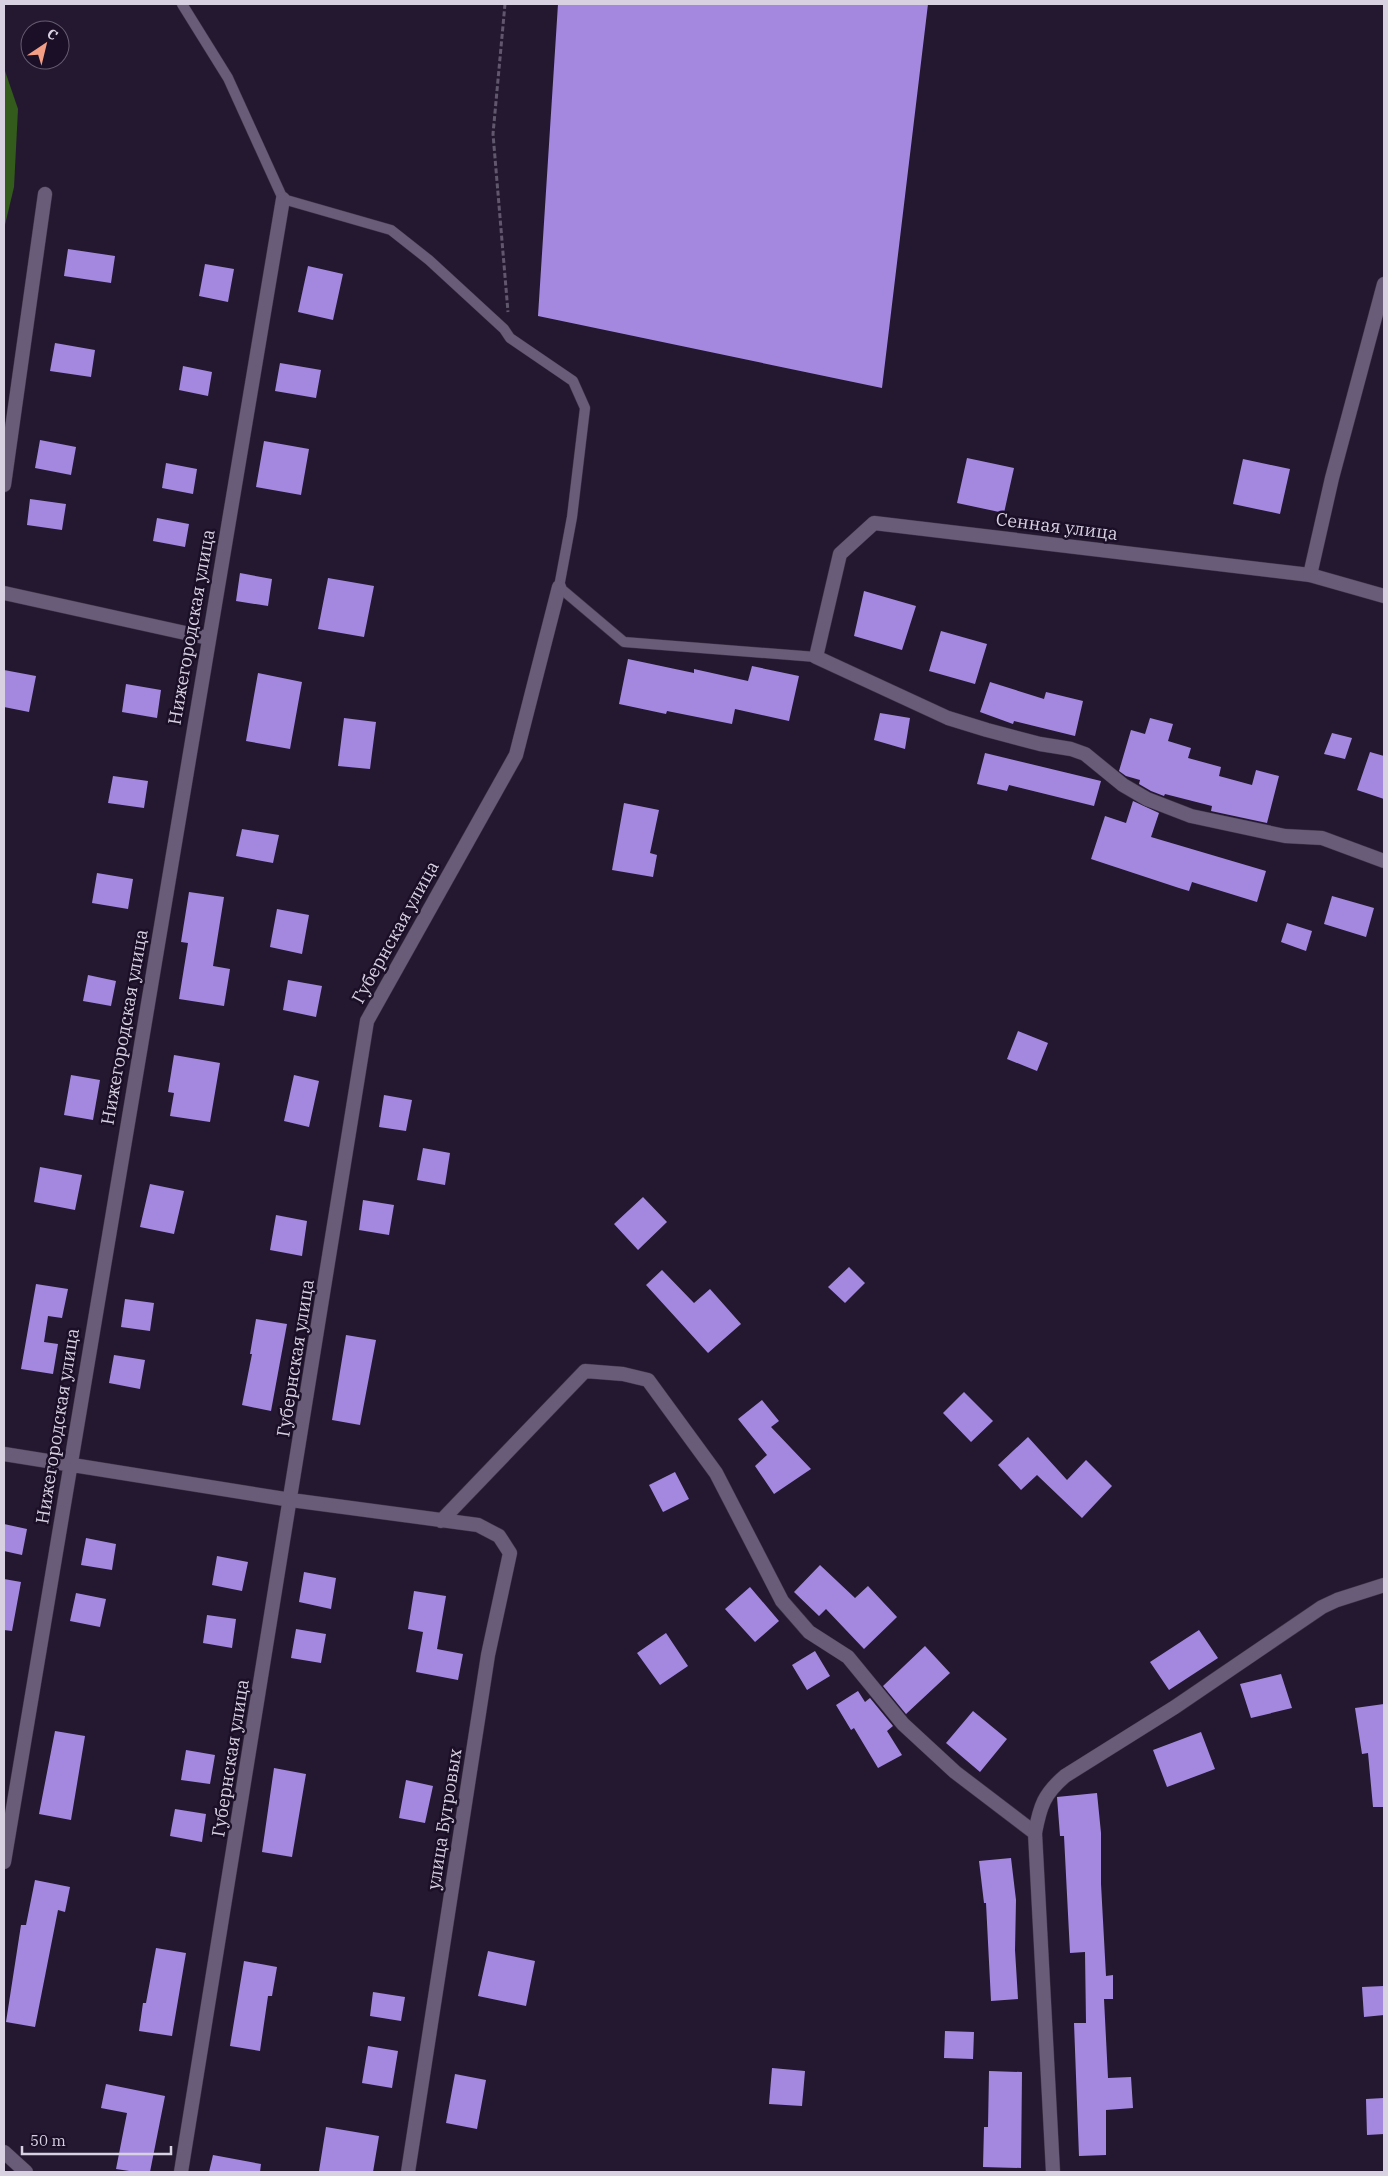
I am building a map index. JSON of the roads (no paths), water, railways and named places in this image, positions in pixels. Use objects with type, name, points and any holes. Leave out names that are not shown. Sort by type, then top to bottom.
[{"type":"street","points":[[4,485],[45,194]]},
{"type":"street","name":"Нижегородская улица","points":[[4,1862],[283,198]]},
{"type":"street","points":[[1310,575],[1332,478],[1384,284]]},
{"type":"street","name":"Сенная улица","points":[[816,657],[840,554],[874,523],[1310,575],[1384,596]]},
{"type":"street","name":"Губернская улица","points":[[181,2172],[367,1021],[516,755],[559,587]]},
{"type":"street","points":[[4,593],[208,638]]},
{"type":"street","points":[[816,657],[948,718],[1040,744],[1070,749],[1085,754],[1123,785],[1147,799],[1192,816],[1285,836],[1322,838],[1384,861]]},
{"type":"street","points":[[441,1521],[585,1371],[623,1374],[648,1380],[716,1473],[782,1601],[809,1632],[848,1657],[903,1724],[955,1772],[1035,1833]]},
{"type":"street","name":"улица Бугровых","points":[[4,1454],[70,1463],[291,1500],[478,1525],[499,1536],[510,1553],[488,1655],[408,2172]]},
{"type":"street","points":[[1053,2172],[1035,1833],[1039,1809],[1050,1789],[1064,1776],[1175,1707],[1322,1607],[1337,1600],[1384,1585]]},
{"type":"street","points":[[4,2152],[26,2172]]},
{"type":"lane","points":[[182,4],[228,78],[283,198],[391,230],[429,260],[504,329],[510,338],[573,381],[585,408],[572,517],[559,587],[624,642],[816,657]]}]
